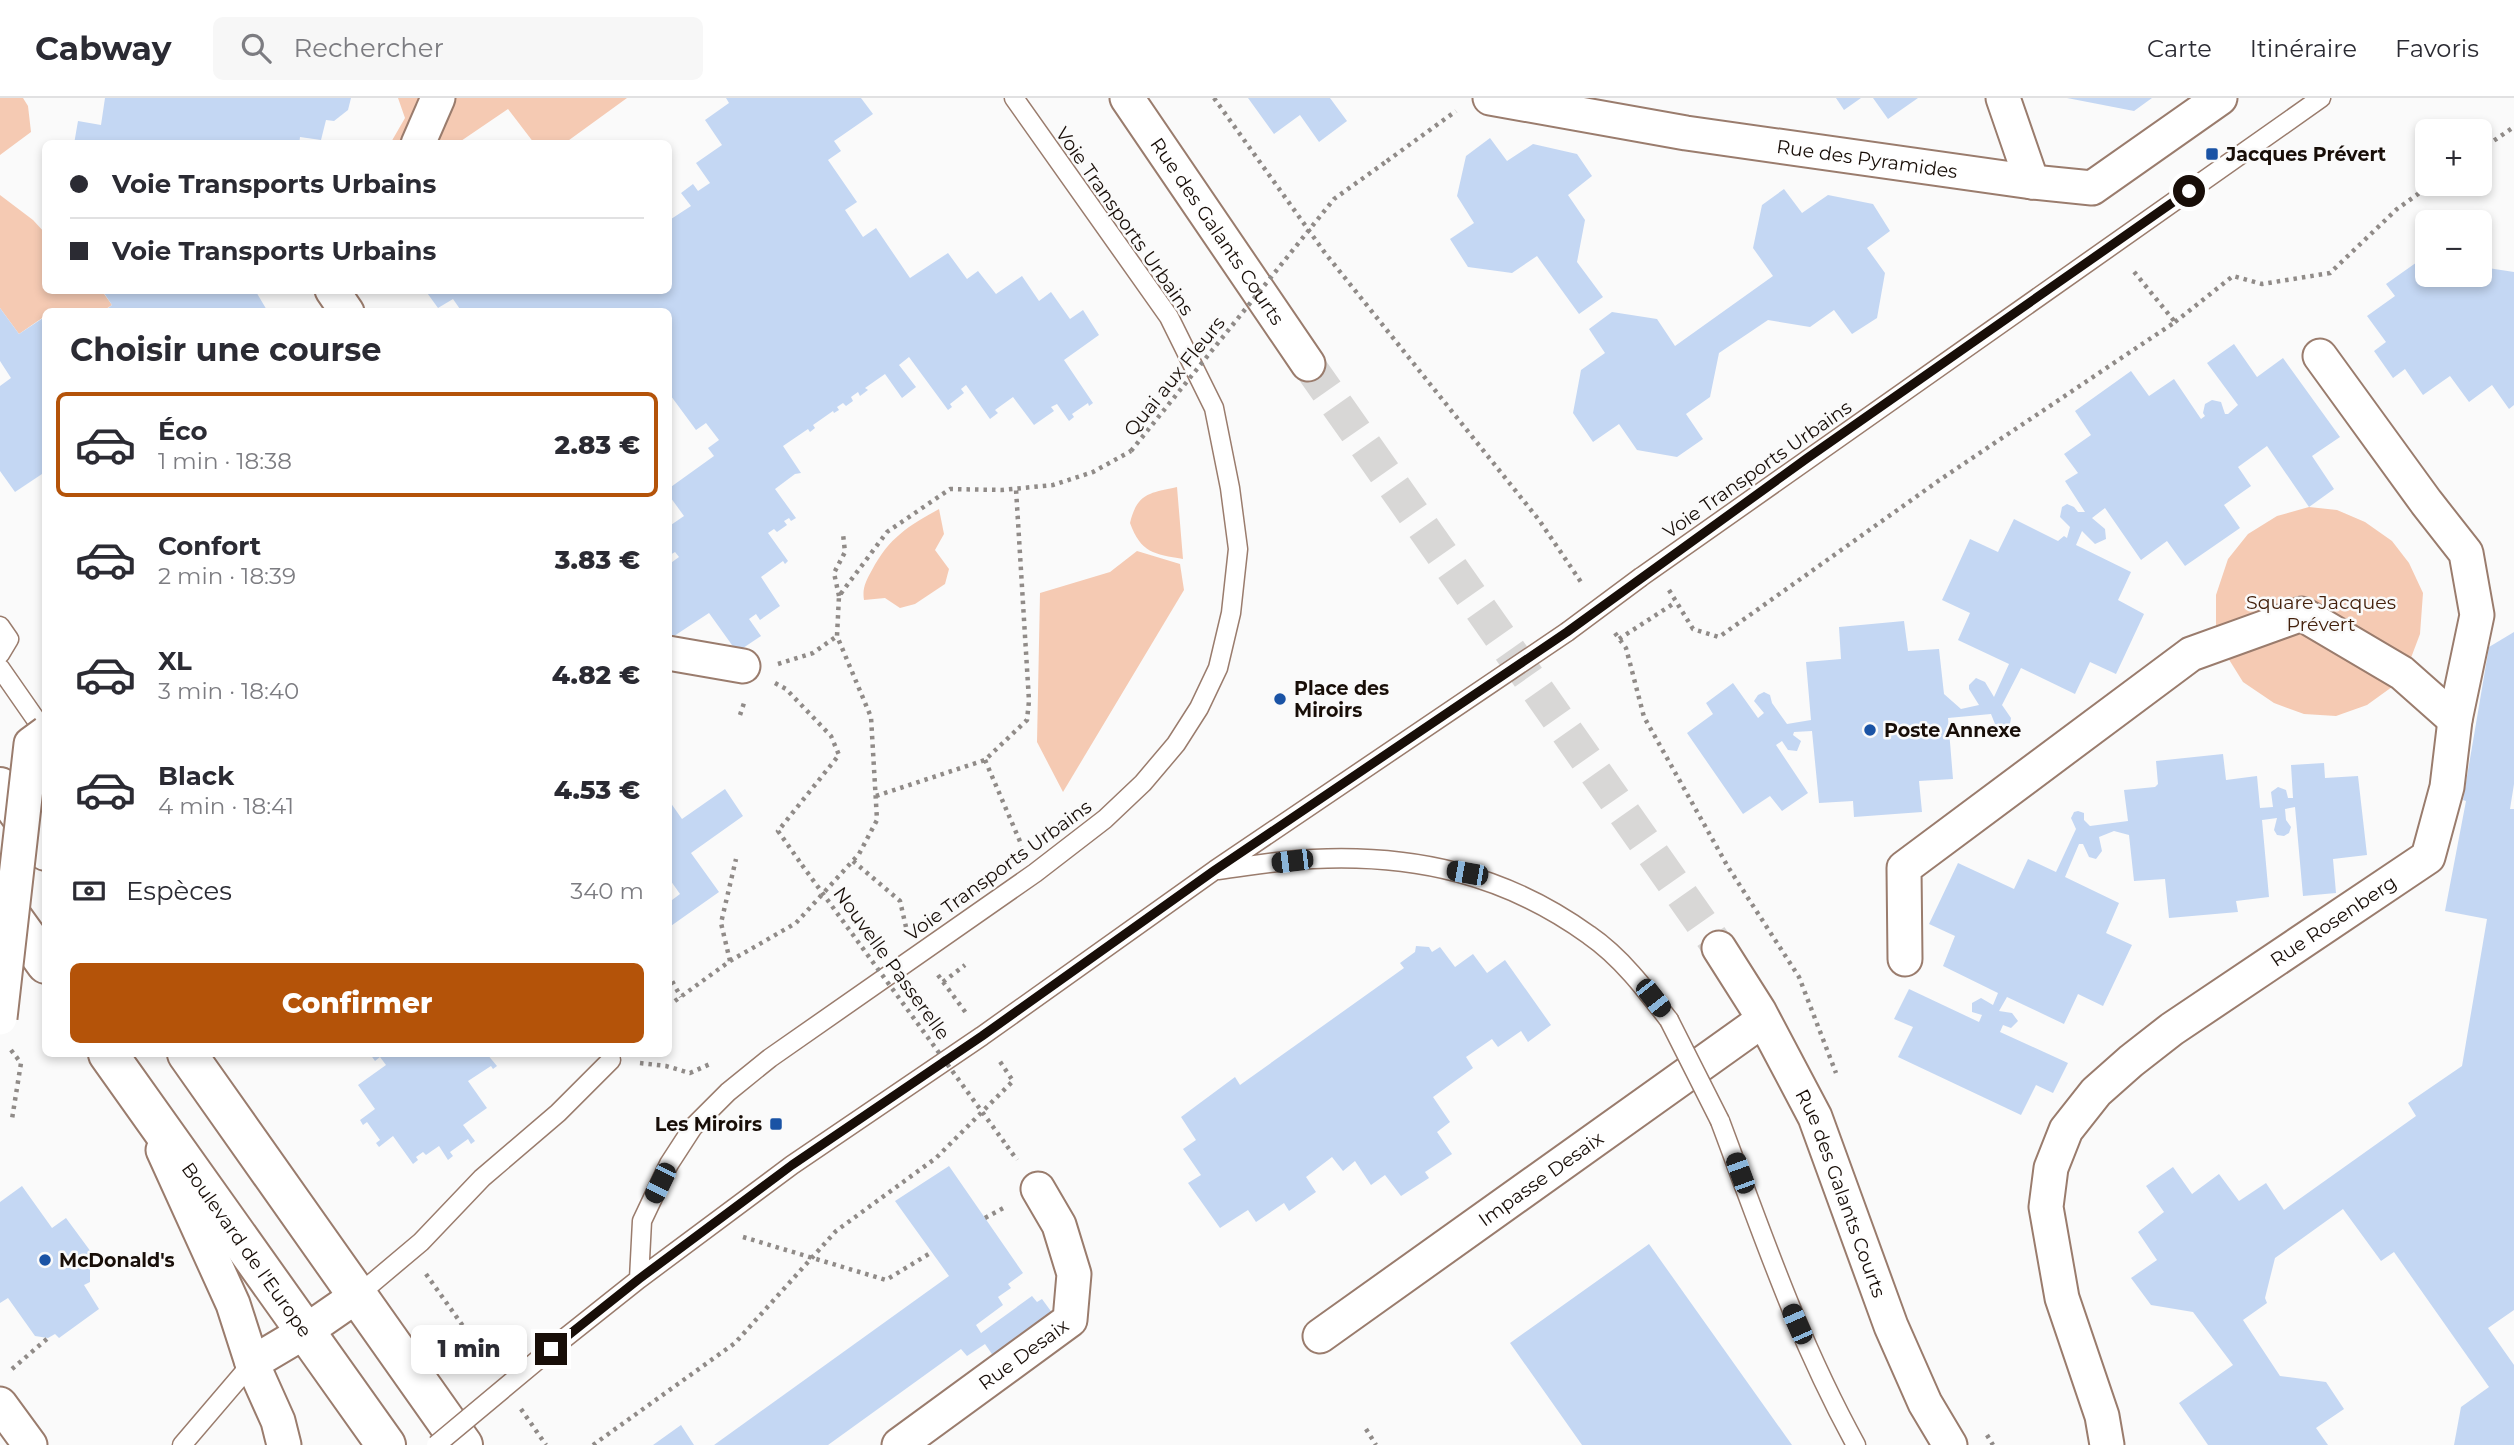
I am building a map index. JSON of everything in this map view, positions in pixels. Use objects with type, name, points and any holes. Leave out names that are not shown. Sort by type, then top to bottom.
[{"type":"main road","points":[[0,787],[42,845]]},
{"type":"main road","points":[[0,900],[42,958]]},
{"type":"main road","name":"Boulevard de l'Europe","points":[[110,1057],[386,1445]]},
{"type":"main road","points":[[189,1057],[463,1445]]},
{"type":"street","points":[[420,140],[438,98]]},
{"type":"street","name":"Rue des Galants Courts","points":[[1127,98],[1308,364]]},
{"type":"street","points":[[2003,98],[2032,181]]},
{"type":"street","name":"Rue des Pyramides","points":[[1476,102],[2092,188],[2220,98]]},
{"type":"street","name":"Rue Rosenberg","points":[[2107,1445],[2102,1416],[2062,1298],[2046,1207],[2051,1168],[2066,1130],[2096,1092],[2172,1029],[2428,857],[2447,787],[2455,720],[2477,615],[2466,553],[2320,356]]},
{"type":"street","points":[[1905,959],[1904,868],[2191,654],[2302,614],[2402,673],[2455,720]]},
{"type":"street","points":[[672,654],[743,666]]},
{"type":"street","points":[[0,1018],[31,744],[42,736]]},
{"type":"street","name":"Rue des Galants Courts","points":[[1719,948],[1763,1020],[1815,1117],[1891,1326],[1925,1403],[1950,1445]]},
{"type":"street","name":"Impasse Desaix","points":[[1320,1336],[1763,1020]]},
{"type":"street","points":[[139,1097],[233,1304],[252,1363],[278,1421],[284,1445]]},
{"type":"street","name":"Rue Desaix","points":[[899,1445],[1070,1320],[1074,1274],[1059,1225],[1038,1189]]},
{"type":"street","points":[[252,1363],[306,1331],[358,1294]]},
{"type":"street","points":[[0,1404],[30,1445]]},
{"type":"lane","name":"Voie Transports Urbains","points":[[639,1279],[642,1221],[669,1164],[693,1127],[728,1092],[770,1058],[1045,866],[1105,819],[1143,783],[1176,744],[1199,708],[1218,668],[1231,613],[1238,549],[1230,488],[1214,408],[1169,317],[1014,98]]},
{"type":"lane","name":"Voie Transports Urbains","points":[[436,1445],[639,1279],[792,1165],[982,1036],[1215,870],[1567,632],[1648,572],[2322,98]]},
{"type":"lane","points":[[0,626],[9,639],[0,654]]},
{"type":"lane","points":[[0,668],[42,727]]},
{"type":"lane","name":"Voie Transports Urbains","points":[[1215,870],[1312,859],[1390,860],[1467,873],[1526,896],[1591,936],[1636,977],[1669,1020],[1720,1121],[1787,1303],[1824,1387],[1856,1445]]},
{"type":"lane","points":[[358,1294],[411,1251],[482,1178],[558,1113],[611,1060]]},
{"type":"lane","points":[[182,1445],[252,1363]]},
{"type":"path","points":[[1214,98],[1325,253],[1539,520],[1590,595]]},
{"type":"path","name":"Quai aux Fleurs","points":[[839,596],[887,532],[950,489],[1016,489],[1053,485],[1093,472],[1131,451],[1334,199],[1476,102]]},
{"type":"path","points":[[2492,142],[2514,127]]},
{"type":"path","points":[[1648,572],[1676,601],[1693,629],[1719,637],[1941,479],[2175,322],[2232,276],[2262,284],[2330,273],[2397,209],[2415,196]]},
{"type":"path","points":[[2112,246],[2175,322]]},
{"type":"path","points":[[876,797],[985,760],[1027,720],[1016,489]]},
{"type":"path","points":[[672,1003],[730,961],[796,923],[859,854],[877,820],[871,717],[837,636],[839,596],[834,573],[845,552],[843,534]]},
{"type":"path","points":[[1619,639],[1676,601]]},
{"type":"path","points":[[1612,628],[1626,648],[1644,717],[1728,867],[1799,976],[1837,1076]]},
{"type":"path","points":[[743,666],[774,666],[809,654],[837,636]]},
{"type":"path","name":"Nouvelle Passerelle","points":[[743,666],[786,689],[831,736],[839,755],[778,831],[1007,1146]]},
{"type":"path","points":[[985,760],[1024,850]]},
{"type":"path","points":[[730,961],[721,923],[736,859]]},
{"type":"path","points":[[853,861],[900,901],[908,930],[918,923]]},
{"type":"path","points":[[593,1445],[735,1343],[836,1231],[936,1158],[1013,1081],[921,952]]},
{"type":"path","points":[[943,982],[965,965]]},
{"type":"path","points":[[672,981],[681,997]]},
{"type":"path","points":[[611,1060],[666,1066],[690,1073],[710,1064]]},
{"type":"path","points":[[12,1119],[21,1063]]},
{"type":"path","points":[[708,1227],[886,1280],[932,1252]]},
{"type":"path","points":[[411,1251],[490,1365]]},
{"type":"path","points":[[8,1372],[48,1338]]},
{"type":"path","points":[[514,1399],[546,1445]]},
{"type":"path","points":[[1980,1425],[1993,1445]]},
{"type":"path","points":[[1366,1429],[1377,1445]]},
{"type":"green space","points":[[0,98],[23,98],[28,106],[31,132],[0,155]]},
{"type":"green space","points":[[398,98],[627,98],[569,140],[532,140],[508,109],[462,140],[392,140],[405,118]]},
{"type":"green space","points":[[0,195],[42,230],[42,294],[104,294],[112,305],[108,308],[42,308],[42,318],[19,334],[0,308]]},
{"type":"green space","points":[[1177,487],[1183,559],[1156,553],[1144,546],[1130,523],[1136,506],[1146,496]]},
{"type":"green space","name":"Square Jacques Prévert","points":[[2309,507],[2337,510],[2365,522],[2392,541],[2409,563],[2423,593],[2420,634],[2403,679],[2367,705],[2336,716],[2304,714],[2274,703],[2243,682],[2216,631],[2216,595],[2228,559],[2248,534],[2277,516]]},
{"type":"green space","points":[[939,509],[944,534],[935,550],[949,569],[945,584],[915,604],[900,608],[885,598],[864,600],[866,581],[885,549],[909,527]]},
{"type":"green space","points":[[1137,551],[1180,564],[1184,590],[1063,792],[1037,742],[1040,593],[1110,572]]},
{"type":"building","points":[[105,98],[351,98],[348,110],[334,121],[326,120],[321,140],[300,137],[300,140],[75,140],[78,121],[101,125]]},
{"type":"building","points":[[726,98],[861,98],[873,114],[834,141],[841,151],[828,160],[857,202],[845,210],[863,237],[876,228],[910,278],[948,253],[967,279],[978,271],[996,294],[1022,276],[1039,301],[1051,292],[1070,319],[1083,310],[1099,335],[1064,360],[1093,403],[1089,406],[1088,403],[1072,414],[1074,417],[1069,421],[1057,404],[1051,407],[1054,411],[1034,425],[1013,397],[995,410],[998,413],[990,419],[966,385],[961,389],[964,393],[950,404],[952,407],[948,410],[909,357],[899,365],[916,387],[902,398],[885,374],[865,388],[868,390],[860,396],[858,392],[851,397],[853,401],[846,406],[843,403],[837,407],[839,410],[834,413],[833,411],[813,425],[815,428],[810,432],[808,429],[783,446],[801,473],[795,474],[775,489],[796,518],[784,521],[787,525],[777,532],[774,529],[768,533],[788,561],[785,564],[783,561],[761,577],[780,606],[760,620],[756,614],[749,619],[761,636],[737,652],[709,613],[672,637],[672,562],[679,557],[675,552],[672,554],[672,524],[684,516],[672,500],[672,486],[714,456],[708,448],[719,440],[706,423],[696,430],[672,397],[672,308],[459,308],[453,299],[438,308],[428,294],[672,294],[672,218],[691,206],[681,193],[693,184],[698,191],[710,183],[696,163],[722,145],[705,120],[729,103]]},
{"type":"building","points":[[1248,98],[1330,98],[1347,121],[1319,142],[1300,115],[1274,134]]},
{"type":"building","points":[[1836,98],[1861,98],[1844,110]]},
{"type":"building","points":[[1873,98],[1918,98],[1888,119]]},
{"type":"building","points":[[2067,98],[2152,98],[2134,111]]},
{"type":"building","points":[[1490,138],[1507,161],[1533,144],[1577,154],[1592,176],[1568,195],[1585,220],[1577,262],[1603,297],[1579,314],[1537,256],[1512,273],[1468,267],[1450,239],[1474,223],[1457,196],[1466,156]]},
{"type":"building","points":[[1784,189],[1802,213],[1828,195],[1873,204],[1890,231],[1867,248],[1885,273],[1877,318],[1852,334],[1834,310],[1810,327],[1768,320],[1719,353],[1710,397],[1686,414],[1703,439],[1677,457],[1637,450],[1619,424],[1593,442],[1573,413],[1581,370],[1605,353],[1589,329],[1612,312],[1657,319],[1675,346],[1773,276],[1753,248],[1762,205]]},
{"type":"building","points":[[2415,263],[2415,287],[2492,287],[2492,269],[2514,272],[2514,405],[2509,409],[2492,385],[2469,402],[2450,376],[2423,395],[2405,369],[2393,378],[2374,351],[2386,342],[2367,316],[2395,296],[2386,284]]},
{"type":"building","points":[[105,294],[257,294],[266,308],[108,308],[112,305]]},
{"type":"building","points":[[0,308],[19,334],[42,319],[42,474],[15,492],[0,471],[0,386],[11,378],[0,361]]},
{"type":"building","points":[[2234,344],[2257,377],[2283,358],[2340,437],[2312,456],[2334,489],[2309,507],[2267,446],[2238,467],[2251,486],[2224,505],[2240,528],[2185,566],[2167,541],[2141,560],[2105,508],[2092,518],[2105,529],[2106,539],[2095,544],[2082,531],[2076,545],[2131,572],[2118,600],[2144,614],[2116,674],[2090,662],[2075,694],[2021,668],[2002,705],[2011,718],[2010,724],[2005,728],[1995,724],[1991,714],[1948,718],[1953,779],[1919,781],[1922,812],[1854,817],[1853,801],[1819,803],[1812,731],[1794,732],[1793,735],[1801,741],[1797,751],[1788,750],[1782,741],[1776,745],[1808,793],[1782,811],[1770,796],[1743,814],[1687,733],[1713,714],[1706,703],[1733,683],[1758,718],[1764,713],[1754,701],[1764,692],[1770,695],[1772,703],[1787,724],[1811,720],[1806,662],[1841,659],[1839,627],[1904,621],[1908,651],[1939,649],[1944,694],[1961,709],[1979,705],[1969,689],[1969,685],[1976,678],[1985,682],[1994,697],[2009,664],[1958,640],[1970,613],[1942,600],[1970,539],[1998,552],[2014,519],[2058,541],[2064,536],[2067,538],[2070,527],[2060,517],[2062,507],[2067,504],[2078,512],[2085,512],[2065,481],[2078,473],[2064,454],[2091,435],[2075,411],[2131,371],[2149,396],[2174,379],[2201,419],[2205,416],[2205,404],[2212,400],[2221,402],[2225,414],[2228,414],[2238,405],[2207,363]]},
{"type":"building","points":[[2514,632],[2514,784],[2510,809],[2514,809],[2514,1310],[2488,1328],[2514,1365],[2514,1445],[2454,1445],[2461,1407],[2489,1387],[2394,1252],[2381,1261],[2343,1209],[2275,1258],[2265,1298],[2267,1303],[2243,1320],[2280,1376],[2326,1382],[2344,1409],[2316,1428],[2328,1445],[2208,1445],[2179,1403],[2233,1365],[2193,1312],[2151,1305],[2131,1278],[2157,1260],[2138,1232],[2164,1212],[2146,1186],[2173,1167],[2192,1194],[2219,1174],[2239,1201],[2266,1183],[2284,1210],[2416,1116],[2408,1103],[2462,1066],[2487,919],[2445,911],[2466,801],[2463,800],[2489,647]]},
{"type":"building","points":[[2223,754],[2226,780],[2257,776],[2260,808],[2273,807],[2271,792],[2278,787],[2286,790],[2288,798],[2293,798],[2291,765],[2324,763],[2325,778],[2358,776],[2367,855],[2333,859],[2336,893],[2303,896],[2295,807],[2285,809],[2286,820],[2291,827],[2289,833],[2284,836],[2277,835],[2274,830],[2277,818],[2262,820],[2269,897],[2236,901],[2238,912],[2169,918],[2165,879],[2134,881],[2129,835],[2114,831],[2099,837],[2102,851],[2096,859],[2089,857],[2083,844],[2079,844],[2065,877],[2119,903],[2106,933],[2132,945],[2103,1006],[2078,994],[2064,1024],[2007,997],[1999,1011],[2012,1013],[2018,1021],[2011,1028],[2003,1025],[2000,1032],[2068,1063],[2053,1093],[2036,1085],[2021,1115],[1898,1057],[1913,1027],[1894,1019],[1909,989],[1979,1022],[1982,1015],[1972,1012],[1972,1003],[1981,998],[1993,1005],[1998,993],[1943,966],[1955,936],[1929,924],[1958,863],[2014,889],[2028,859],[2056,872],[2076,829],[2071,818],[2074,812],[2084,813],[2084,820],[2090,826],[2128,821],[2124,790],[2155,787],[2158,784],[2156,761]]},
{"type":"building","points":[[725,789],[743,816],[691,853],[719,892],[672,925],[672,900],[680,894],[672,883],[672,805],[682,819]]},
{"type":"building","points":[[1416,946],[1429,947],[1432,952],[1440,947],[1455,967],[1473,954],[1487,973],[1505,960],[1551,1025],[1528,1042],[1521,1031],[1498,1047],[1492,1039],[1466,1057],[1473,1068],[1433,1097],[1450,1122],[1437,1132],[1452,1154],[1425,1172],[1429,1178],[1401,1196],[1385,1175],[1371,1185],[1355,1161],[1343,1171],[1332,1157],[1306,1177],[1316,1192],[1289,1211],[1284,1203],[1256,1222],[1248,1210],[1220,1228],[1188,1183],[1201,1175],[1183,1149],[1196,1140],[1181,1117],[1235,1077],[1240,1085],[1404,968],[1400,963],[1415,952]]},
{"type":"building","points":[[380,1057],[490,1057],[497,1066],[493,1069],[491,1066],[468,1081],[487,1108],[463,1125],[475,1141],[471,1144],[468,1139],[450,1152],[453,1156],[448,1160],[439,1146],[426,1155],[423,1152],[416,1157],[418,1160],[413,1164],[393,1136],[379,1147],[376,1143],[380,1140],[367,1122],[363,1125],[360,1120],[375,1109],[358,1085],[386,1065]]},
{"type":"building","points":[[949,1166],[1023,1273],[1008,1284],[1011,1288],[998,1297],[1003,1305],[976,1325],[981,1333],[1032,1296],[1037,1302],[1042,1299],[1053,1314],[996,1360],[985,1344],[967,1356],[961,1349],[828,1445],[714,1445],[949,1276],[895,1201]]},
{"type":"building","name":"McDonald's","points":[[22,1186],[52,1228],[66,1218],[94,1256],[87,1264],[90,1269],[90,1282],[84,1285],[99,1309],[59,1338],[55,1334],[48,1338],[35,1336],[8,1298],[0,1303],[0,1202]]},
{"type":"building","points":[[1649,1244],[1792,1445],[1582,1445],[1510,1343]]},
{"type":"building","points":[[681,1425],[694,1445],[653,1445]]},
{"type":"tunnel","points":[[1308,364],[1719,948]]},
{"type":"place","name":"Jacques Prévert","points":[[2212,154]]},
{"type":"place","name":"Place des Miroirs","points":[[1280,699]]},
{"type":"place","name":"Poste Annexe","points":[[1870,730]]},
{"type":"place","name":"Les Miroirs","points":[[776,1124]]},
{"type":"place","name":"McDonald's","points":[[45,1260]]},
{"type":"route","points":[[551,1349],[639,1279],[792,1165],[982,1036],[1215,870],[1567,632],[1806,459],[2189,191]]}]
